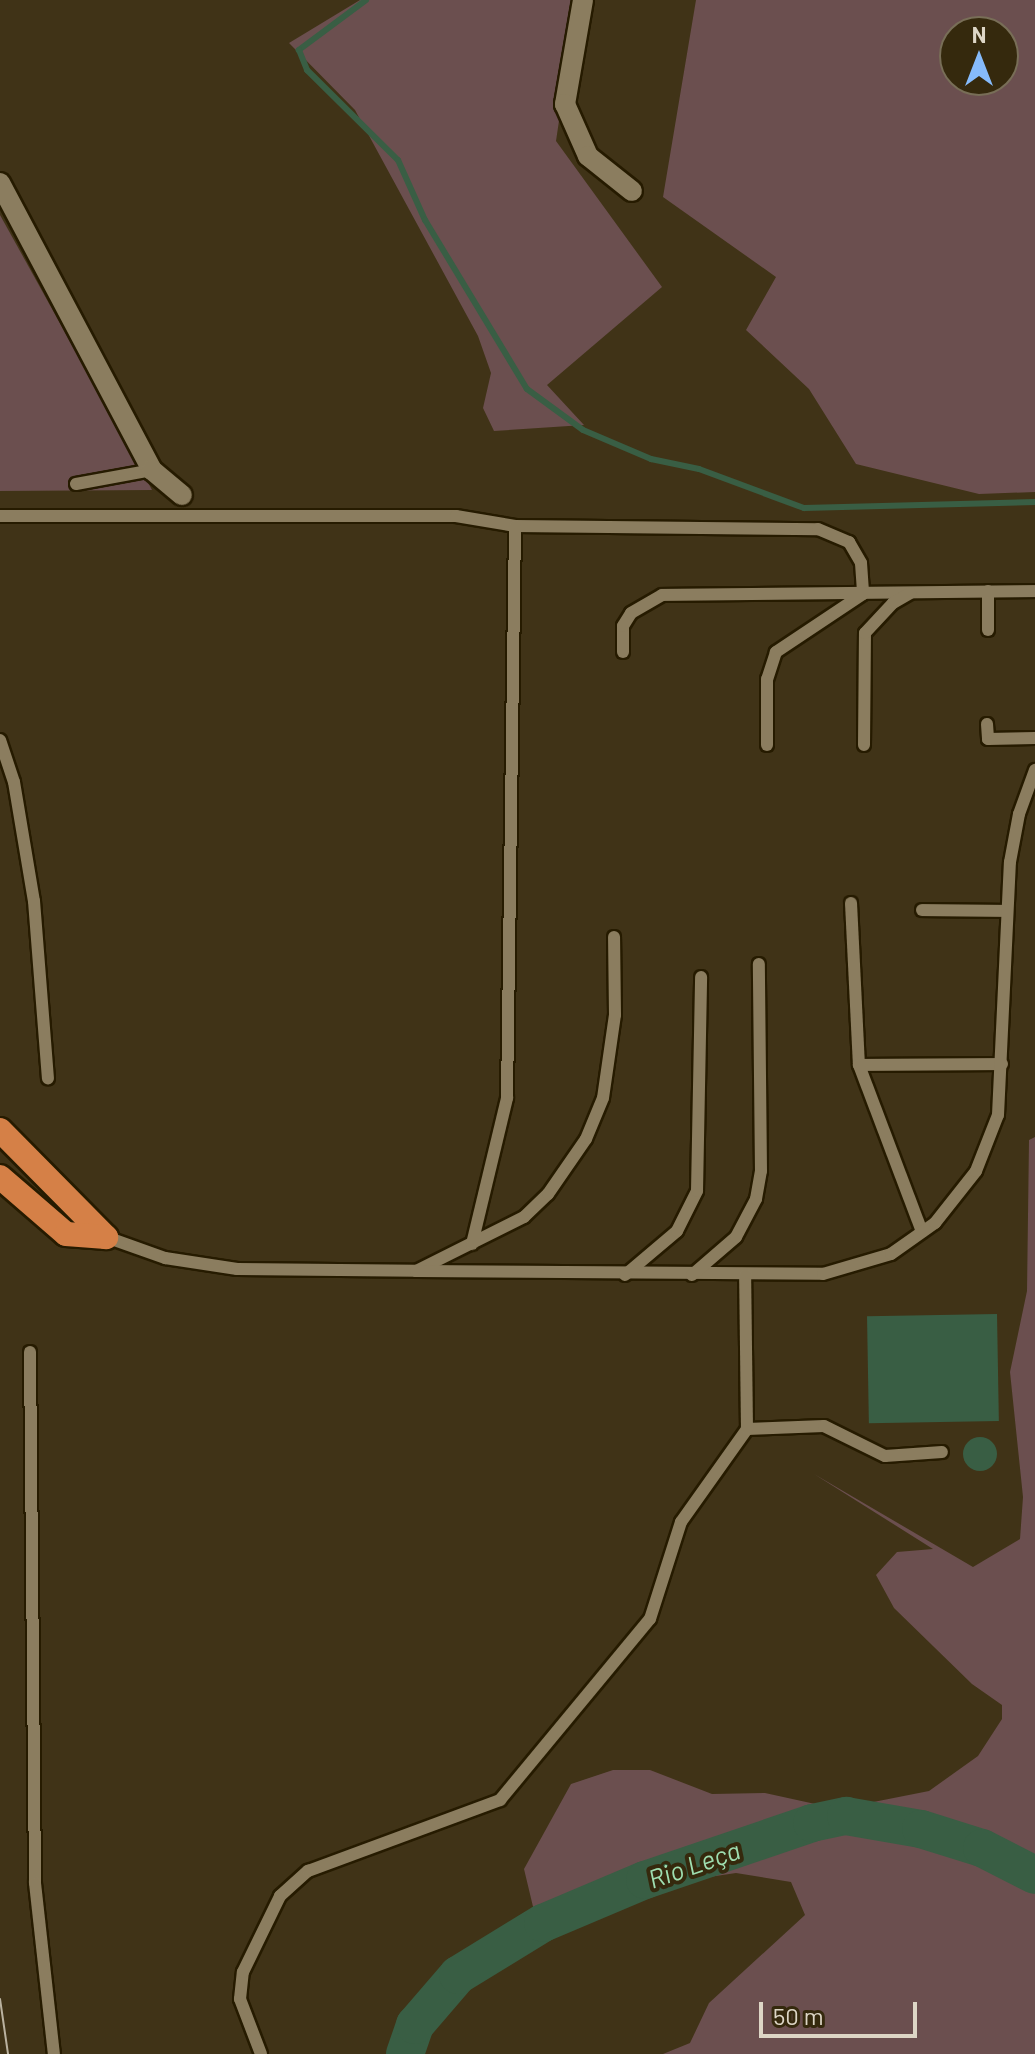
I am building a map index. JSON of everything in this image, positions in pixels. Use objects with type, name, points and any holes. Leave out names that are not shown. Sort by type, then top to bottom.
[{"type":"highway","points":[[0,1130],[106,1237]]},
{"type":"highway","points":[[0,1177],[27,1204],[66,1234],[106,1237]]},
{"type":"street","points":[[583,0],[565,104],[588,156],[632,191]]},
{"type":"street","points":[[0,183],[152,470],[182,495]]},
{"type":"lane","points":[[76,484],[152,470]]},
{"type":"lane","points":[[176,516],[182,495]]},
{"type":"lane","points":[[0,516],[456,516],[515,526],[818,529],[849,542],[861,563],[863,594]]},
{"type":"lane","points":[[472,1244],[507,1098],[515,526]]},
{"type":"lane","points":[[864,745],[865,633],[893,603],[915,590]]},
{"type":"lane","points":[[988,591],[988,630]]},
{"type":"lane","points":[[623,652],[623,626],[631,613],[662,595],[1035,591]]},
{"type":"lane","points":[[767,745],[767,679],[776,652],[863,594]]},
{"type":"lane","points":[[987,724],[988,739],[1035,738]]},
{"type":"lane","points":[[0,740],[14,782],[34,901],[48,1078]]},
{"type":"lane","points":[[106,1237],[165,1258],[237,1269],[625,1275],[823,1274],[891,1254],[922,1232],[976,1171],[998,1115],[1007,911],[1019,814],[1035,770]]},
{"type":"lane","points":[[851,903],[859,1065],[922,1232]]},
{"type":"lane","points":[[922,910],[1007,911]]},
{"type":"lane","points":[[416,1271],[524,1217],[548,1194],[586,1139],[610,1066],[614,937]]},
{"type":"lane","points":[[692,1275],[736,1237],[756,1199],[761,1171],[759,964]]},
{"type":"lane","points":[[625,1275],[677,1231],[697,1191],[701,977]]},
{"type":"lane","points":[[859,1065],[1002,1064]]},
{"type":"lane","points":[[261,2054],[240,1999],[243,1972],[280,1896],[308,1871],[500,1800],[650,1619],[681,1522],[747,1429],[745,1275]]},
{"type":"lane","points":[[30,1352],[35,1883],[54,2054]]},
{"type":"lane","points":[[747,1429],[824,1426],[885,1456],[942,1452]]},
{"type":"shaded area","points":[[360,0],[577,0],[556,141],[662,287],[547,385],[584,425],[494,431],[483,408],[491,373],[478,336],[355,110],[289,43]]},
{"type":"shaded area","points":[[696,0],[1035,0],[1035,492],[979,494],[856,464],[809,389],[746,330],[776,277],[663,197]]},
{"type":"shaded area","points":[[0,215],[143,473],[152,490],[0,491]]},
{"type":"shaded area","points":[[1035,1137],[1035,2054],[663,2054],[690,2043],[709,2003],[805,1915],[791,1882],[736,1873],[655,1885],[578,1925],[540,1936],[524,1869],[571,1784],[613,1770],[650,1770],[712,1794],[765,1793],[838,1809],[929,1791],[978,1756],[1002,1719],[1002,1705],[972,1684],[894,1608],[876,1575],[897,1552],[933,1549],[814,1474],[973,1567],[1020,1539],[1023,1497],[1010,1372],[1027,1291],[1029,1140]]},
{"type":"shaded area","points":[[997,1314],[999,1421],[869,1423],[867,1316]]},
{"type":"shaded area","points":[[980,1437],[992,1442],[997,1454],[992,1466],[980,1471],[968,1466],[963,1454],[968,1442]]},
{"type":"waterway","points":[[366,0],[299,50],[307,70],[398,160],[425,220],[527,389],[583,430],[651,459],[699,469],[804,508],[1035,502]]},
{"type":"waterway","name":"Rio Leça","points":[[405,2054],[415,2025],[458,1975],[543,1923],[645,1880],[812,1823],[846,1816],[921,1829],[982,1848],[1035,1875]]},
{"type":"tram line","points":[[0,1999],[8,2054]]}]
